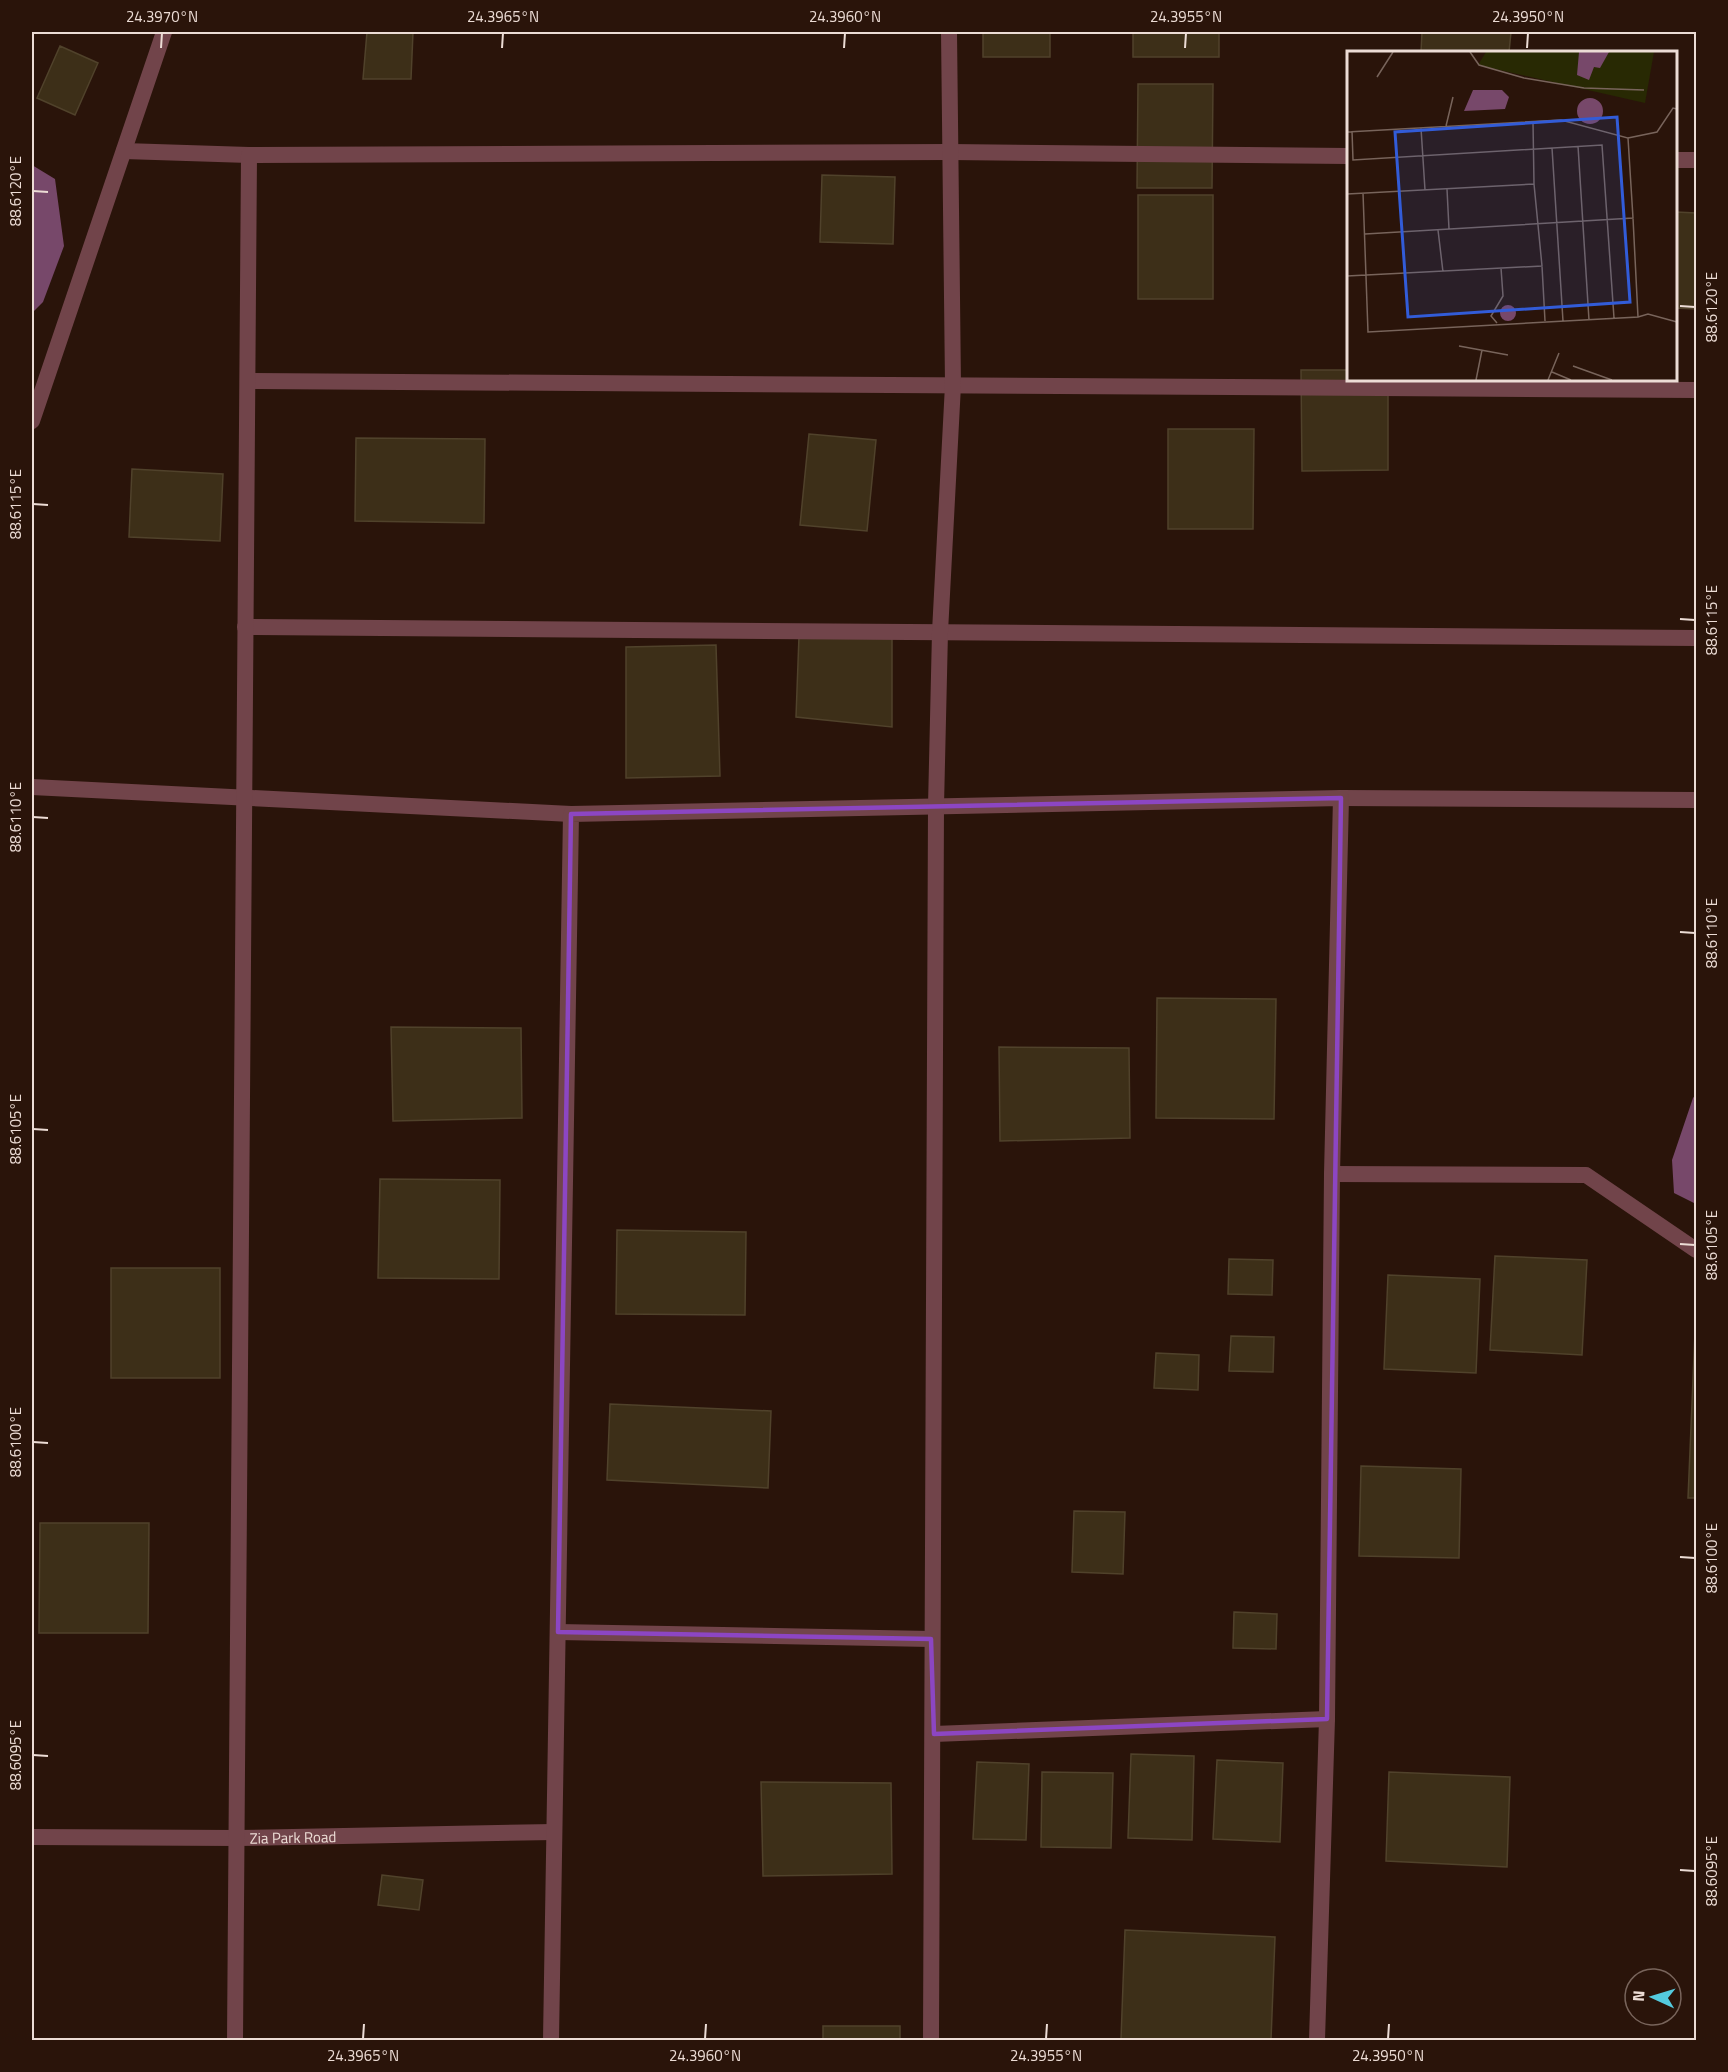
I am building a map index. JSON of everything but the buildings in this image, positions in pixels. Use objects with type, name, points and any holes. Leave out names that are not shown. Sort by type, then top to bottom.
[{"type":"street","points":[[32,421],[164,32]]},
{"type":"street","points":[[931,2040],[936,807],[940,632],[953,386],[949,32]]},
{"type":"street","points":[[124,151],[249,156],[950,152],[1347,156]]},
{"type":"street","points":[[235,2040],[249,156]]},
{"type":"street","points":[[1677,160],[1696,160]]},
{"type":"street","points":[[248,381],[1696,390]]},
{"type":"street","points":[[245,627],[1696,638]]},
{"type":"street","points":[[32,787],[571,814],[1341,798],[1696,800]]},
{"type":"street","points":[[1317,2040],[1327,1719],[1332,1174],[1341,798]]},
{"type":"street","points":[[550,2040],[571,814]]},
{"type":"street","points":[[1332,1174],[1586,1175],[1696,1250]]},
{"type":"street","points":[[558,1632],[931,1639]]},
{"type":"street","points":[[934,1734],[1327,1719]]},
{"type":"street","name":"Zia Park Road","points":[[32,1837],[237,1838],[554,1832]]},
{"type":"highlighted area","points":[[1341,798],[1327,1719],[934,1734],[931,1639],[558,1632],[571,814]]},
{"type":"shaded area","points":[[32,165],[55,179],[64,246],[43,302],[32,313]]},
{"type":"shaded area","points":[[1696,1094],[1696,1204],[1674,1193],[1672,1160]]}]
